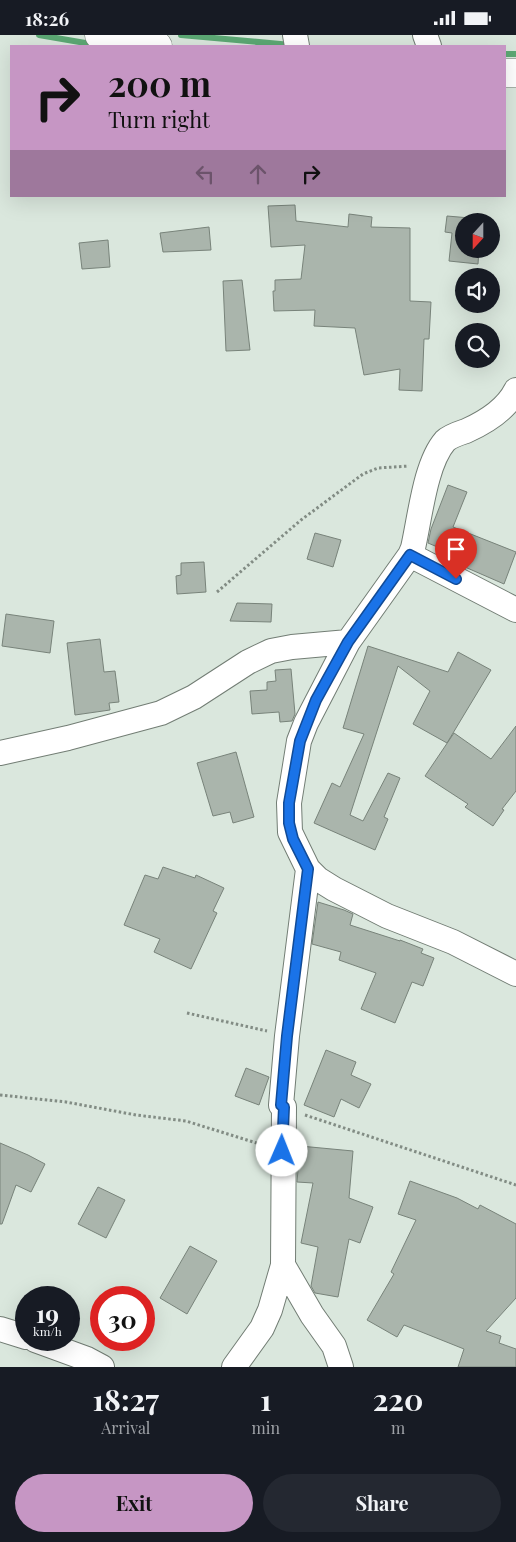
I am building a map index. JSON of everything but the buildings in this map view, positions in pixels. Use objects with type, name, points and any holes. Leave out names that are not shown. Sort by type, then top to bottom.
[{"type":"main road","points":[[99,35],[142,41]]},
{"type":"street","points":[[516,390],[509,402],[494,415],[480,425],[447,439],[439,450],[422,499],[410,555],[348,642],[306,723],[297,753],[289,803],[289,823],[293,839],[308,869],[318,879],[387,916],[453,942],[516,974]]},
{"type":"street","points":[[410,555],[516,610]]},
{"type":"street","points":[[0,753],[68,738],[161,713],[194,697],[248,661],[271,651],[292,647],[348,642]]},
{"type":"street","points":[[234,1367],[262,1328],[270,1310],[283,1265],[282,1151],[284,1107],[281,1105],[287,1036],[308,869]]},
{"type":"street","points":[[283,1265],[312,1315],[334,1346],[340,1367]]},
{"type":"street","points":[[0,1329],[15,1334]]},
{"type":"street","points":[[65,1351],[102,1367]]},
{"type":"path","points":[[218,592],[301,520],[363,474],[392,467],[432,466]]},
{"type":"path","points":[[187,1013],[287,1036]]},
{"type":"path","points":[[0,1095],[66,1102],[136,1115],[186,1121],[282,1151]]},
{"type":"path","points":[[284,1107],[516,1185]]},
{"type":"waterway","points":[[39,35],[97,45]]},
{"type":"waterway","points":[[181,35],[291,45]]},
{"type":"waterway","points":[[506,54],[516,54]]},
{"type":"route","points":[[282,1151],[284,1107],[281,1105],[287,1036],[308,869],[290,832],[289,823],[289,803],[300,741],[316,700],[348,642],[410,555],[456,579]]}]
